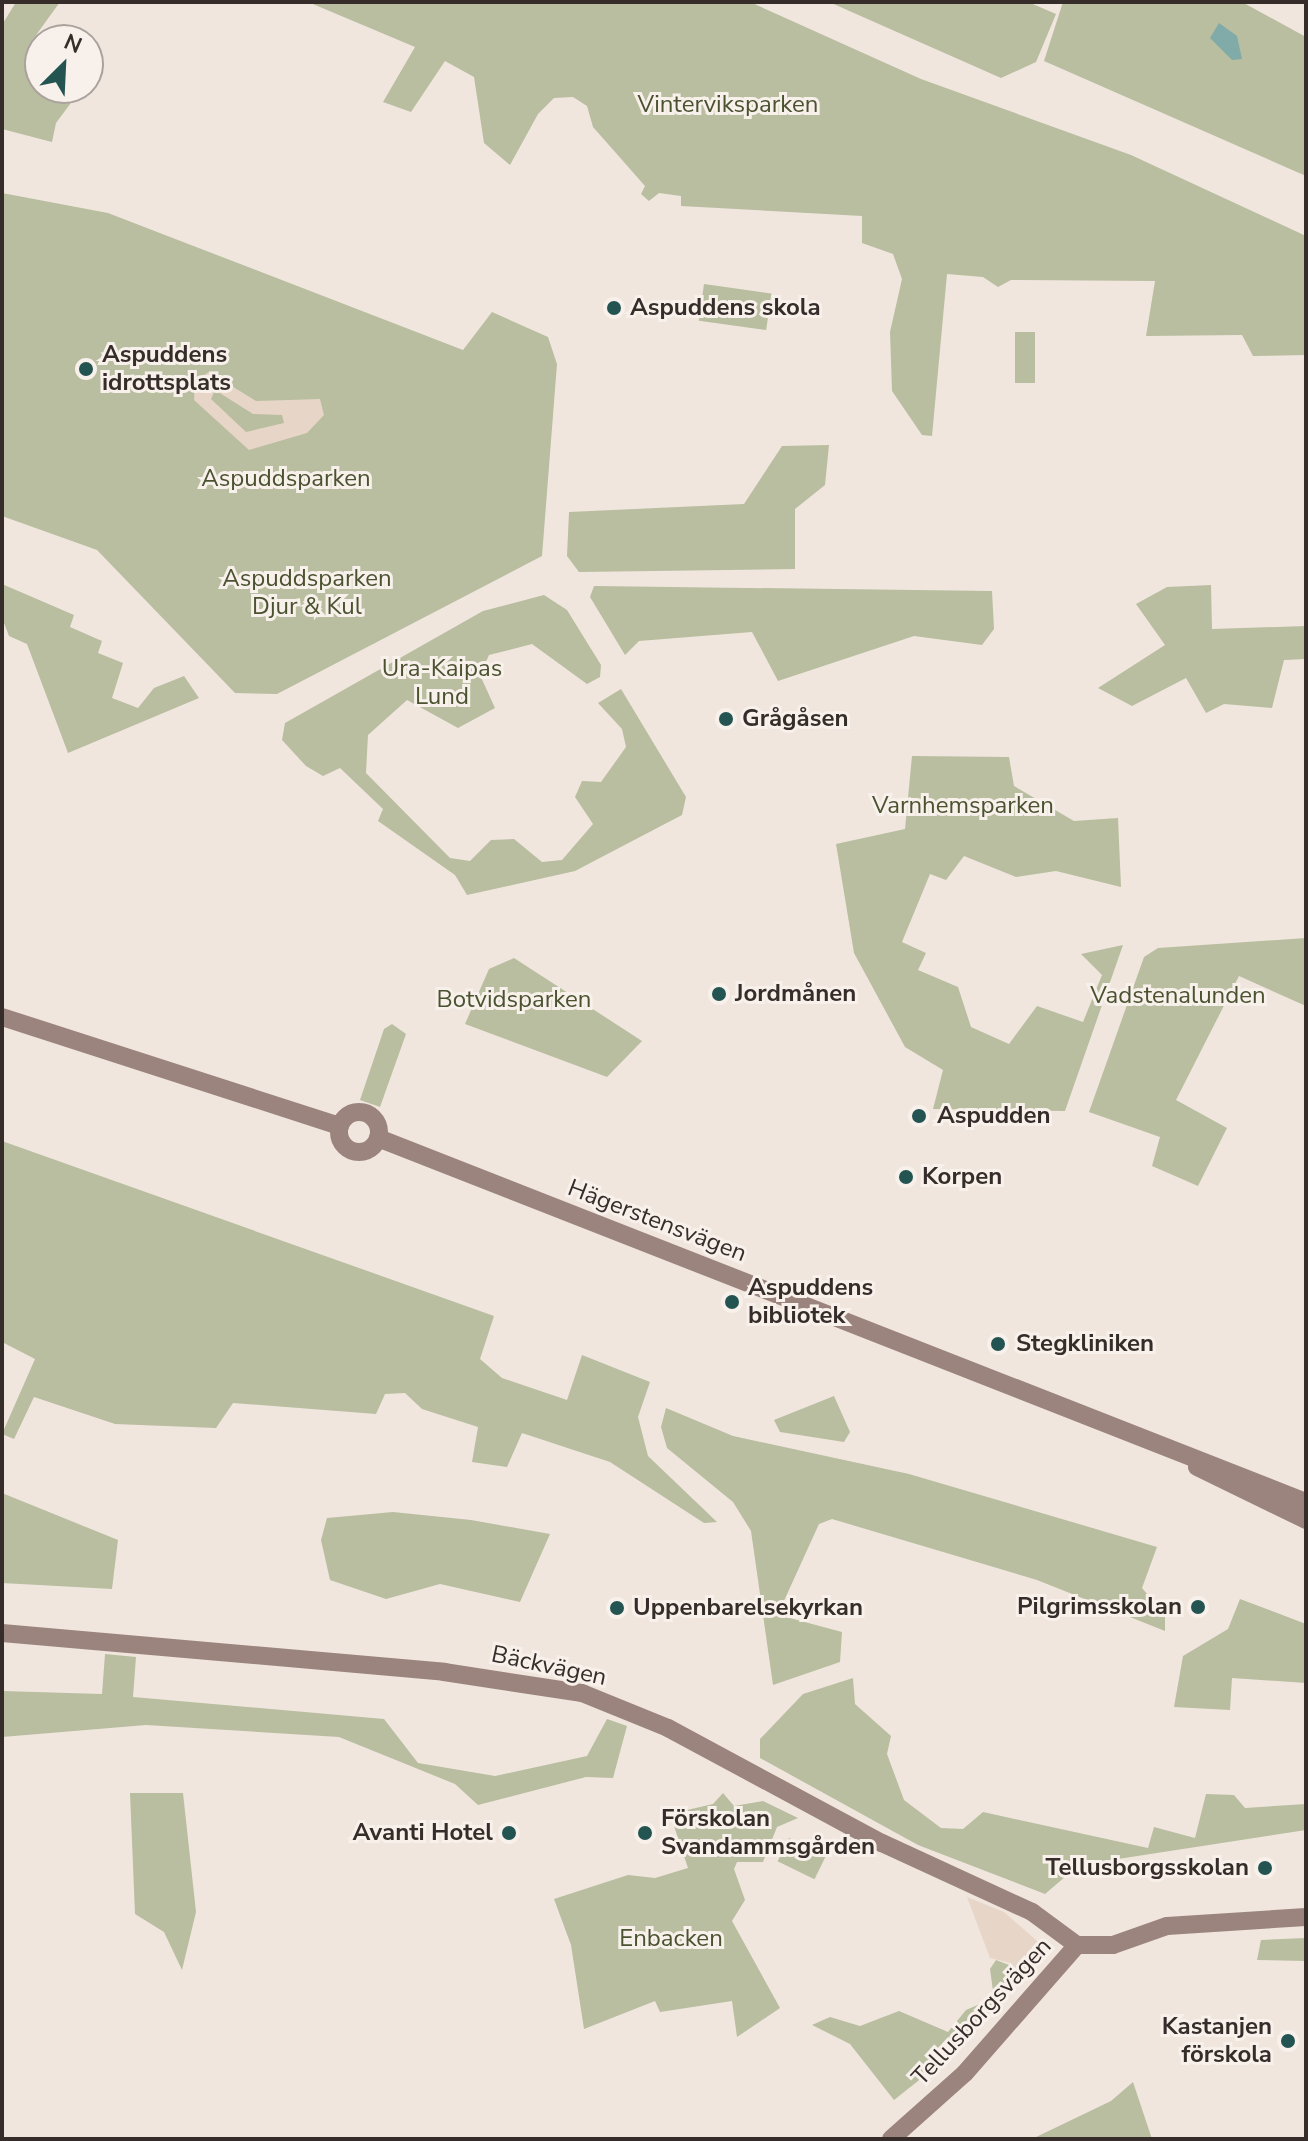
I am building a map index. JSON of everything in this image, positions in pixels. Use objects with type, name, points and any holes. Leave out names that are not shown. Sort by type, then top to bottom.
[{"type":"street","name":"Hägerstensvägen","points":[[2,1017],[340,1126],[365,1113],[378,1138],[946,1357],[1293,1503],[1306,1520]]},
{"type":"street","name":"Hägerstensvägen","points":[[340,1126],[352,1151],[365,1151],[378,1138]]},
{"type":"street","name":"Bäckvägen","points":[[2,1633],[444,1672],[582,1693],[668,1728],[882,1843],[1032,1912],[1077,1945]]},
{"type":"street","name":"Tellusborgsvägen","points":[[891,2139],[965,2073],[1077,1945],[1113,1945],[1167,1926],[1306,1917]]},
{"type":"green space","points":[[16,2],[60,2],[44,24],[24,24],[24,104],[70,104],[56,123],[52,142],[2,129],[2,25]]},
{"type":"green space","name":"Vinterviksparken","points":[[308,2],[750,2],[921,79],[1131,155],[1306,236],[1306,355],[1253,356],[1242,335],[1146,336],[1155,281],[1011,280],[998,287],[983,277],[947,274],[932,436],[922,435],[892,391],[890,332],[902,279],[893,254],[862,243],[862,216],[681,206],[681,196],[659,193],[649,201],[641,194],[645,186],[593,127],[587,106],[573,97],[554,98],[538,114],[510,165],[484,143],[474,77],[445,61],[411,112],[383,102],[415,47]]},
{"type":"green space","points":[[829,2],[1028,2],[1056,14],[1036,62],[1001,78]]},
{"type":"green space","points":[[1063,2],[1242,2],[1306,37],[1306,176],[1044,61]]},
{"type":"green space","name":"Aspuddsparken","points":[[2,193],[108,213],[463,350],[492,312],[548,337],[557,364],[542,556],[277,694],[235,693],[97,550],[2,516]]},
{"type":"green space","points":[[704,284],[771,293],[766,330],[699,321]]},
{"type":"green space","points":[[1015,332],[1035,332],[1035,383],[1015,383]]},
{"type":"green space","points":[[829,445],[825,485],[795,509],[795,569],[579,572],[567,556],[569,512],[744,504],[782,446]]},
{"type":"green space","points":[[2,584],[74,615],[70,627],[102,641],[98,653],[123,663],[112,698],[138,708],[154,688],[184,676],[199,698],[68,753],[27,644],[9,636],[2,618]]},
{"type":"green space","points":[[1211,585],[1212,629],[1306,626],[1306,659],[1284,660],[1272,708],[1224,704],[1206,713],[1186,678],[1132,706],[1098,688],[1165,645],[1136,604],[1167,587]]},
{"type":"green space","points":[[594,586],[992,591],[994,629],[982,645],[914,636],[778,681],[752,632],[639,641],[625,655],[590,597]]},
{"type":"green space","name":"Ura-Kaipas Lund","points":[[544,595],[567,610],[601,665],[600,677],[587,684],[532,644],[489,655],[480,675],[495,708],[458,728],[407,700],[368,735],[366,773],[450,858],[470,861],[491,840],[514,839],[542,862],[562,860],[593,824],[575,797],[582,781],[601,782],[626,747],[622,729],[598,703],[621,689],[686,797],[682,815],[575,871],[467,895],[455,875],[378,821],[383,809],[340,768],[323,776],[306,766],[282,740],[285,723],[483,611]]},
{"type":"green space","name":"Varnhemsparken","points":[[912,756],[1009,757],[1014,786],[1074,821],[1118,818],[1121,887],[1056,871],[1016,877],[964,856],[946,880],[930,874],[902,942],[926,953],[918,970],[958,987],[971,1027],[1009,1044],[1037,1006],[1083,1022],[1102,975],[1081,954],[1123,945],[1065,1111],[933,1109],[943,1070],[905,1047],[854,953],[836,844],[905,829]]},
{"type":"green space","name":"Vadstenalunden","points":[[1306,938],[1306,1006],[1239,976],[1176,1100],[1227,1128],[1198,1186],[1152,1166],[1160,1137],[1089,1112],[1144,957],[1158,948]]},
{"type":"green space","name":"Botvidsparken","points":[[514,958],[642,1041],[607,1077],[465,1024],[489,969]]},
{"type":"green space","points":[[392,1024],[406,1034],[380,1107],[360,1100],[384,1029]]},
{"type":"green space","points":[[2,1141],[494,1316],[480,1359],[502,1378],[567,1400],[582,1355],[650,1382],[638,1417],[648,1456],[717,1522],[704,1523],[610,1462],[522,1433],[507,1467],[472,1462],[478,1427],[422,1409],[405,1393],[385,1394],[376,1414],[233,1403],[216,1428],[115,1424],[34,1397],[14,1439],[2,1434],[35,1359],[2,1342]]},
{"type":"green space","points":[[834,1396],[850,1432],[844,1442],[780,1432],[774,1420]]},
{"type":"green space","points":[[666,1408],[733,1436],[909,1474],[1157,1547],[1142,1588],[1165,1615],[1165,1631],[1037,1580],[832,1519],[819,1524],[783,1603],[786,1617],[842,1632],[840,1662],[773,1685],[751,1531],[733,1502],[667,1448],[661,1427]]},
{"type":"green space","points":[[2,1493],[118,1540],[112,1589],[2,1583]]},
{"type":"green space","points":[[393,1512],[471,1520],[550,1534],[520,1602],[440,1584],[386,1599],[330,1580],[321,1540],[327,1518]]},
{"type":"green space","points":[[1240,1599],[1306,1624],[1306,1683],[1232,1678],[1230,1710],[1174,1707],[1183,1656],[1228,1629]]},
{"type":"green space","points":[[105,1654],[136,1657],[133,1697],[384,1719],[418,1763],[495,1776],[587,1756],[607,1719],[627,1726],[613,1778],[586,1777],[478,1805],[455,1784],[339,1737],[146,1725],[2,1737],[2,1691],[102,1694]]},
{"type":"green space","points":[[853,1678],[855,1704],[891,1736],[887,1754],[904,1800],[941,1828],[963,1829],[983,1812],[1148,1848],[1154,1827],[1195,1838],[1206,1794],[1234,1795],[1245,1808],[1306,1804],[1306,1830],[1079,1865],[1045,1894],[918,1845],[760,1758],[760,1739],[803,1694]]},
{"type":"green space","points":[[130,1793],[183,1793],[196,1912],[182,1970],[164,1932],[135,1914]]},
{"type":"green space","name":"Enbacken","points":[[723,1793],[734,1806],[763,1801],[798,1818],[777,1827],[763,1862],[737,1862],[734,1869],[745,1900],[732,1921],[780,2008],[737,2037],[732,2001],[660,2012],[655,2001],[584,2029],[571,1945],[554,1899],[628,1875],[655,1878],[688,1868],[670,1814],[713,1804]]},
{"type":"green space","points":[[789,1838],[826,1856],[814,1879],[778,1861]]},
{"type":"green space","points":[[1306,1938],[1306,1961],[1257,1960],[1261,1940]]},
{"type":"green space","points":[[996,1960],[1009,1965],[1017,1981],[952,2054],[894,2100],[850,2044],[812,2025],[830,2017],[860,2026],[899,2011],[948,2032],[966,2010],[994,1998],[990,1969]]},
{"type":"green space","points":[[1133,2082],[1152,2139],[1032,2139],[1111,2101]]},
{"type":"shaded area","points":[[209,372],[256,401],[320,399],[324,415],[307,433],[249,450],[194,400],[195,381]],"holes":[[[215,390],[253,414],[282,415],[284,423],[246,432],[211,399]]]},
{"type":"shaded area","points":[[967,1897],[1004,1912],[1045,1948],[1022,1982],[1011,1963],[990,1958]]},
{"type":"water","points":[[1219,23],[1237,36],[1242,59],[1232,60],[1210,38]]},
{"type":"place","name":"Aspuddens skola","points":[[614,308]]},
{"type":"place","name":"Aspuddens idrottsplats","points":[[86,369]]},
{"type":"place","name":"Grågåsen","points":[[726,719]]},
{"type":"place","name":"Jordmånen","points":[[719,994]]},
{"type":"place","name":"Aspudden","points":[[919,1116]]},
{"type":"place","name":"Korpen","points":[[906,1177]]},
{"type":"place","name":"Aspuddens bibliotek","points":[[732,1302]]},
{"type":"place","name":"Stegkliniken","points":[[998,1344]]},
{"type":"place","name":"Pilgrimsskolan","points":[[1198,1607]]},
{"type":"place","name":"Uppenbarelsekyrkan","points":[[617,1608]]},
{"type":"place","name":"Avanti Hotel","points":[[509,1833]]},
{"type":"place","name":"Förskolan Svandammsgården","points":[[645,1833]]},
{"type":"place","name":"Tellusborgsskolan","points":[[1265,1868]]},
{"type":"place","name":"Kastanjen förskola","points":[[1288,2041]]},
{"type":"park label","name":"Aspuddsparken Djur & Kul","points":[[307,593]]}]
